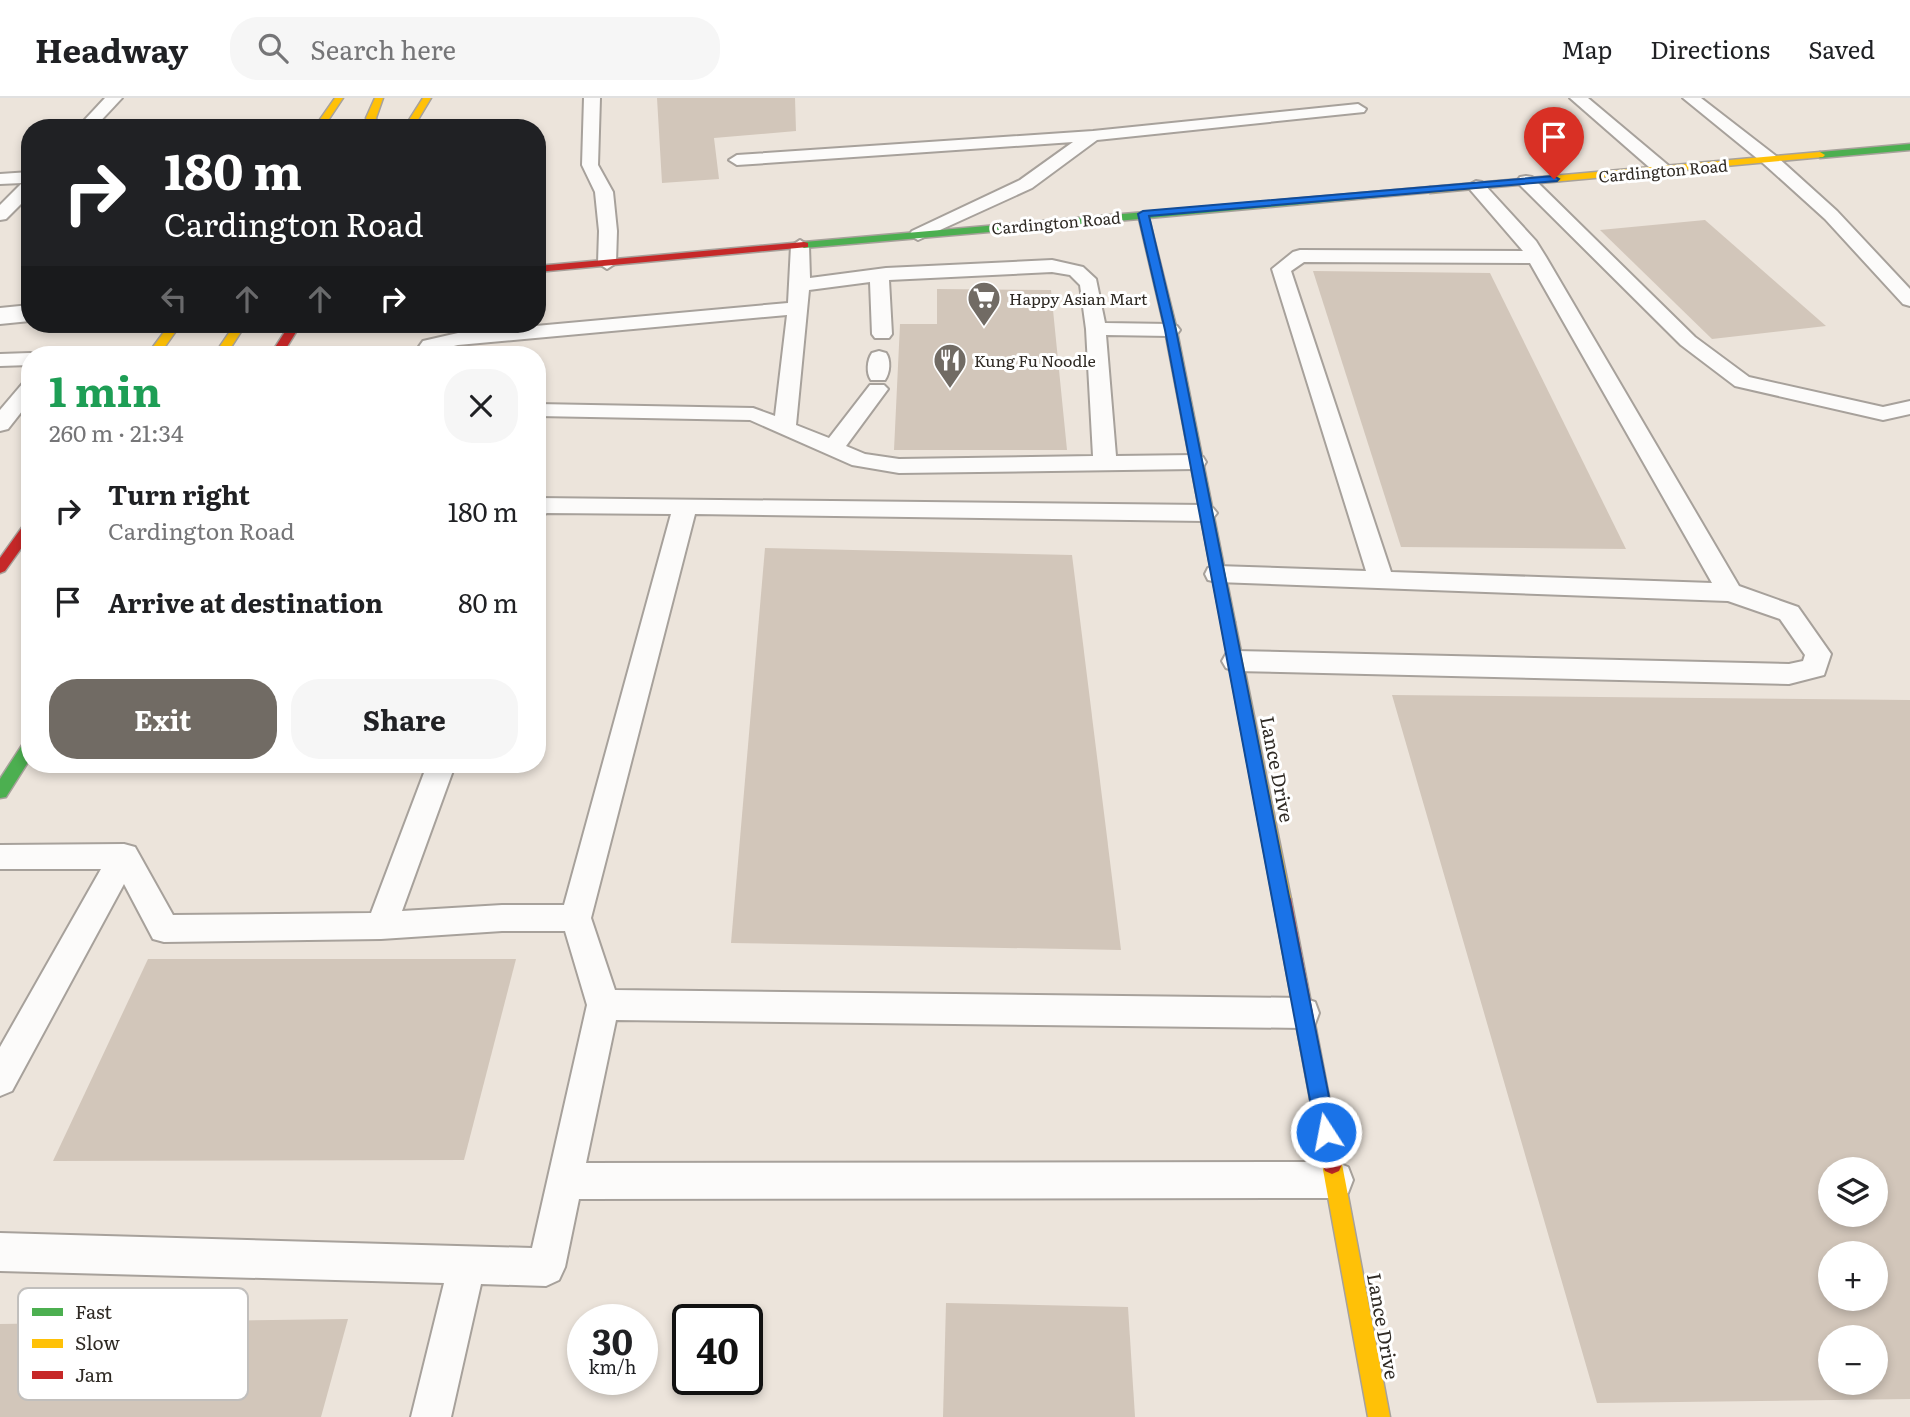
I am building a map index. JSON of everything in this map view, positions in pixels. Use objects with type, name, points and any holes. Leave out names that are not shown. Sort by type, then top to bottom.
[{"type":"street","points":[[327,119],[339,98]]},
{"type":"street","points":[[371,119],[379,98]]},
{"type":"street","points":[[414,119],[427,98]]},
{"type":"street","name":"Cardington Road","points":[[546,268],[1910,147]]},
{"type":"street","name":"Lance Drive","points":[[1143,214],[1170,330],[1235,661],[1379,1417]]},
{"type":"street","points":[[0,316],[21,314]]},
{"type":"street","points":[[0,568],[21,540]]},
{"type":"street","points":[[0,792],[21,760]]},
{"type":"lane","points":[[94,119],[114,98]]},
{"type":"lane","points":[[592,98],[590,165],[604,192],[608,230],[607,263]]},
{"type":"lane","points":[[1578,98],[1663,170]]},
{"type":"lane","points":[[1691,98],[1699,98]]},
{"type":"lane","points":[[1691,98],[1770,160],[1831,215],[1910,300]]},
{"type":"lane","points":[[737,160],[1093,136],[1358,110]]},
{"type":"lane","points":[[918,235],[1026,184],[1093,136]]},
{"type":"lane","points":[[0,179],[21,178]]},
{"type":"lane","points":[[1527,181],[1688,341],[1742,382],[1883,414],[1910,407]]},
{"type":"lane","points":[[1476,186],[1529,244],[1730,592]]},
{"type":"lane","points":[[0,215],[21,194]]},
{"type":"lane","points":[[785,428],[800,285],[800,246]]},
{"type":"lane","points":[[1381,580],[1281,269],[1300,256],[1536,257]]},
{"type":"lane","points":[[800,285],[879,275],[1052,266],[1076,271],[1089,283],[1096,329],[1105,463]]},
{"type":"lane","points":[[879,275],[883,334]]},
{"type":"lane","points":[[546,331],[798,308]]},
{"type":"lane","points":[[1096,329],[1170,330]]},
{"type":"lane","points":[[429,346],[458,339],[524,333]]},
{"type":"lane","points":[[0,360],[21,359]]},
{"type":"lane","points":[[833,449],[878,374]]},
{"type":"lane","points":[[0,424],[21,398]]},
{"type":"lane","points":[[546,410],[753,414],[860,460],[899,466],[1195,462]]},
{"type":"lane","points":[[546,505],[1205,513]]},
{"type":"lane","points":[[0,1252],[546,1267],[603,1005],[576,918],[685,507]]},
{"type":"lane","points":[[1217,574],[1730,592],[1789,613],[1818,654],[1815,668],[1789,674],[1235,661]]},
{"type":"lane","points":[[381,926],[438,773]]},
{"type":"lane","points":[[124,856],[164,929],[381,926],[502,918],[576,918]]},
{"type":"lane","points":[[0,857],[124,856]]},
{"type":"lane","points":[[0,1080],[124,856]]},
{"type":"lane","points":[[603,1005],[1303,1013]]},
{"type":"lane","points":[[564,1181],[1335,1180]]},
{"type":"lane","points":[[431,1417],[467,1265]]},
{"type":"building","points":[[657,98],[795,98],[796,131],[714,138],[719,179],[662,183]]},
{"type":"building","points":[[1705,220],[1826,326],[1712,339],[1600,230]]},
{"type":"building","points":[[1313,271],[1490,273],[1626,549],[1401,547]]},
{"type":"building","points":[[937,289],[1051,290],[1067,450],[894,450],[900,324],[937,324]]},
{"type":"building","points":[[765,548],[1072,555],[1121,950],[731,943]]},
{"type":"building","points":[[1392,695],[1910,700],[1910,1399],[1597,1403]]},
{"type":"building","points":[[148,959],[516,959],[464,1160],[53,1161]]},
{"type":"building","points":[[946,1303],[1128,1307],[1135,1417],[943,1417]]},
{"type":"building","points":[[348,1319],[321,1417],[0,1417],[0,1324],[18,1324],[18,1400],[248,1400],[248,1320]]},
{"type":"traffic: fast","points":[[1820,155],[1910,147]]},
{"type":"traffic: fast","points":[[804,245],[1430,190]]},
{"type":"traffic: fast","points":[[1143,214],[1170,326],[1228,622]]},
{"type":"traffic: fast","points":[[0,792],[21,760]]},
{"type":"traffic: slow","points":[[324,119],[339,98]]},
{"type":"traffic: slow","points":[[371,119],[379,98]]},
{"type":"traffic: slow","points":[[414,119],[427,98]]},
{"type":"traffic: slow","points":[[1430,190],[1820,155]]},
{"type":"traffic: slow","points":[[159,346],[169,333]]},
{"type":"traffic: slow","points":[[226,346],[234,333]]},
{"type":"traffic: slow","points":[[1228,622],[1282,899]]},
{"type":"traffic: slow","points":[[1332,1164],[1379,1417]]},
{"type":"traffic: jam","points":[[546,268],[804,245]]},
{"type":"traffic: jam","points":[[282,346],[289,333]]},
{"type":"traffic: jam","points":[[0,568],[21,539]]},
{"type":"traffic: jam","points":[[1282,899],[1332,1164]]},
{"type":"place","name":"Happy Asian Mart","points":[[984,328]]},
{"type":"place","name":"Kung Fu Noodle","points":[[950,390]]},
{"type":"route","points":[[1326,1132],[1170,330],[1143,214],[1554,179]]}]
